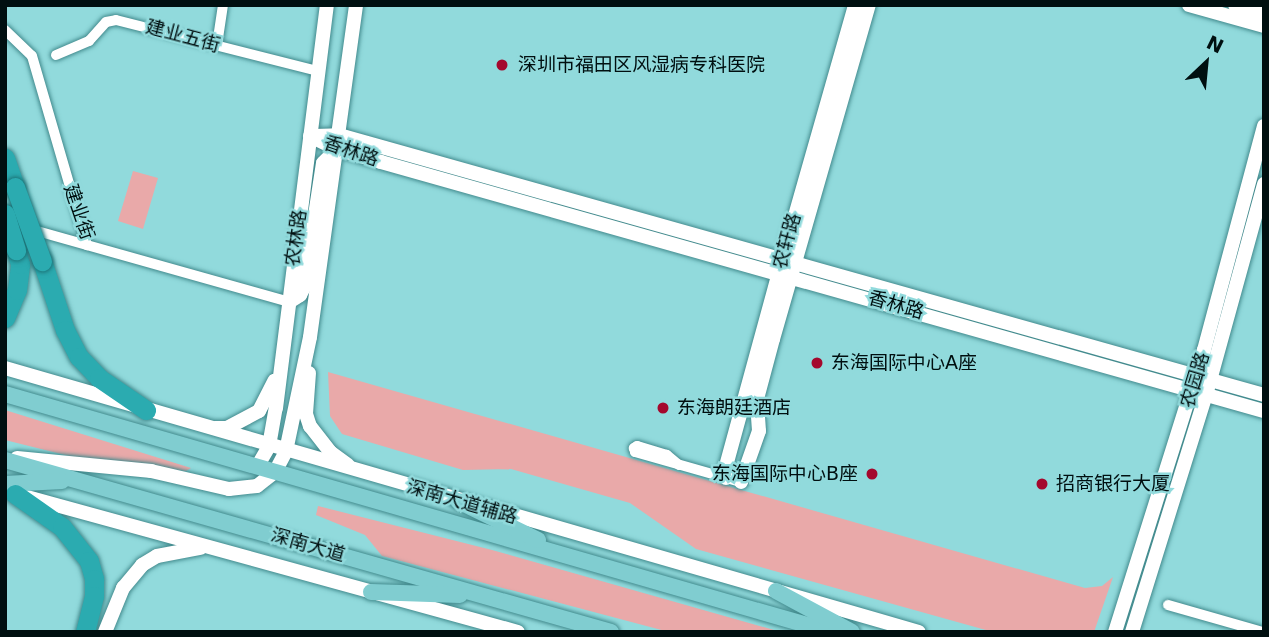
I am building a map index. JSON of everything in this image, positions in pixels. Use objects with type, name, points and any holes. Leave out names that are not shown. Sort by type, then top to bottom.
[{"type":"highway","points":[[5,158],[65,330],[79,357],[99,378],[146,410]]},
{"type":"highway","points":[[5,214],[20,264],[18,290],[5,318]]},
{"type":"highway","points":[[8,490],[62,527],[89,561],[97,625]]},
{"type":"main road","name":"农林路","points":[[257,467],[269,446],[327,5]]},
{"type":"main road","name":"农林路","points":[[286,451],[310,337],[356,5]]},
{"type":"main road","name":"农轩路","points":[[855,5],[791,269],[757,399],[759,431],[744,477],[723,473],[791,269],[869,5]]},
{"type":"main road","points":[[1189,5],[1264,26]]},
{"type":"main road","points":[[1235,5],[1264,13]]},
{"type":"main road","name":"农园路","points":[[1132,632],[1176,491],[1264,126]]},
{"type":"main road","name":"香林路","points":[[310,136],[518,186],[561,205],[1264,395]]},
{"type":"main road","name":"香林路","points":[[338,142],[516,200],[561,205]]},
{"type":"main road","points":[[289,302],[300,295],[304,287],[323,163],[338,142]]},
{"type":"main road","name":"农园路","points":[[1203,378],[1264,184]]},
{"type":"main road","points":[[516,200],[518,186]]},
{"type":"main road","name":"香林路","points":[[791,269],[1264,411]]},
{"type":"main road","points":[[310,337],[306,414],[310,426],[330,452],[362,473]]},
{"type":"main road","name":"深南大道辅路","points":[[5,368],[919,632]]},
{"type":"main road","points":[[210,429],[227,428],[258,411],[279,371]]},
{"type":"main road","name":"农园路","points":[[1115,632],[1162,486],[1199,393]]},
{"type":"main road","points":[[5,394],[831,632]]},
{"type":"main road","points":[[275,472],[286,451]]},
{"type":"main road","name":"深南大道","points":[[5,459],[151,471],[229,489],[257,486],[275,472]]},
{"type":"main road","name":"深南大道","points":[[5,459],[611,632]]},
{"type":"main road","points":[[8,490],[86,482]]},
{"type":"main road","points":[[1162,486],[1176,491]]},
{"type":"main road","points":[[8,490],[518,632]]},
{"type":"main road","points":[[458,500],[574,559]]},
{"type":"main road","points":[[97,625],[142,565],[157,556],[205,547]]},
{"type":"main road","points":[[776,591],[852,632]]},
{"type":"main road","points":[[371,592],[483,596]]},
{"type":"main road","points":[[1124,605],[1133,612],[1139,610]]},
{"type":"street","points":[[217,45],[223,5]]},
{"type":"street","name":"建业五街","points":[[56,55],[89,41],[106,22],[116,20],[318,71]]},
{"type":"street","name":"建业街","points":[[5,30],[32,56],[87,245],[289,302]]},
{"type":"street","points":[[5,222],[87,245]]},
{"type":"street","points":[[679,464],[723,473]]},
{"type":"street","points":[[1168,605],[1263,632]]},
{"type":"shaded area","points":[[133,171],[158,178],[143,229],[118,221]]},
{"type":"shaded area","points":[[328,372],[1085,588],[1102,586],[1113,577],[1094,632],[993,632],[696,549],[630,503],[511,469],[463,470],[342,434],[330,416]]},
{"type":"shaded area","points":[[5,410],[191,468],[186,471],[73,457],[5,440]]},
{"type":"shaded area","points":[[318,506],[492,550],[781,632],[669,632],[382,556],[365,535],[316,515]]},
{"type":"place","name":"深圳市福田区风湿病专科医院","points":[[502,65]]},
{"type":"place","name":"东海国际中心A座","points":[[817,363]]},
{"type":"place","name":"东海朗廷酒店","points":[[663,408]]},
{"type":"place","name":"东海国际中心B座","points":[[872,474]]},
{"type":"place","name":"招商银行大厦","points":[[1042,484]]}]
